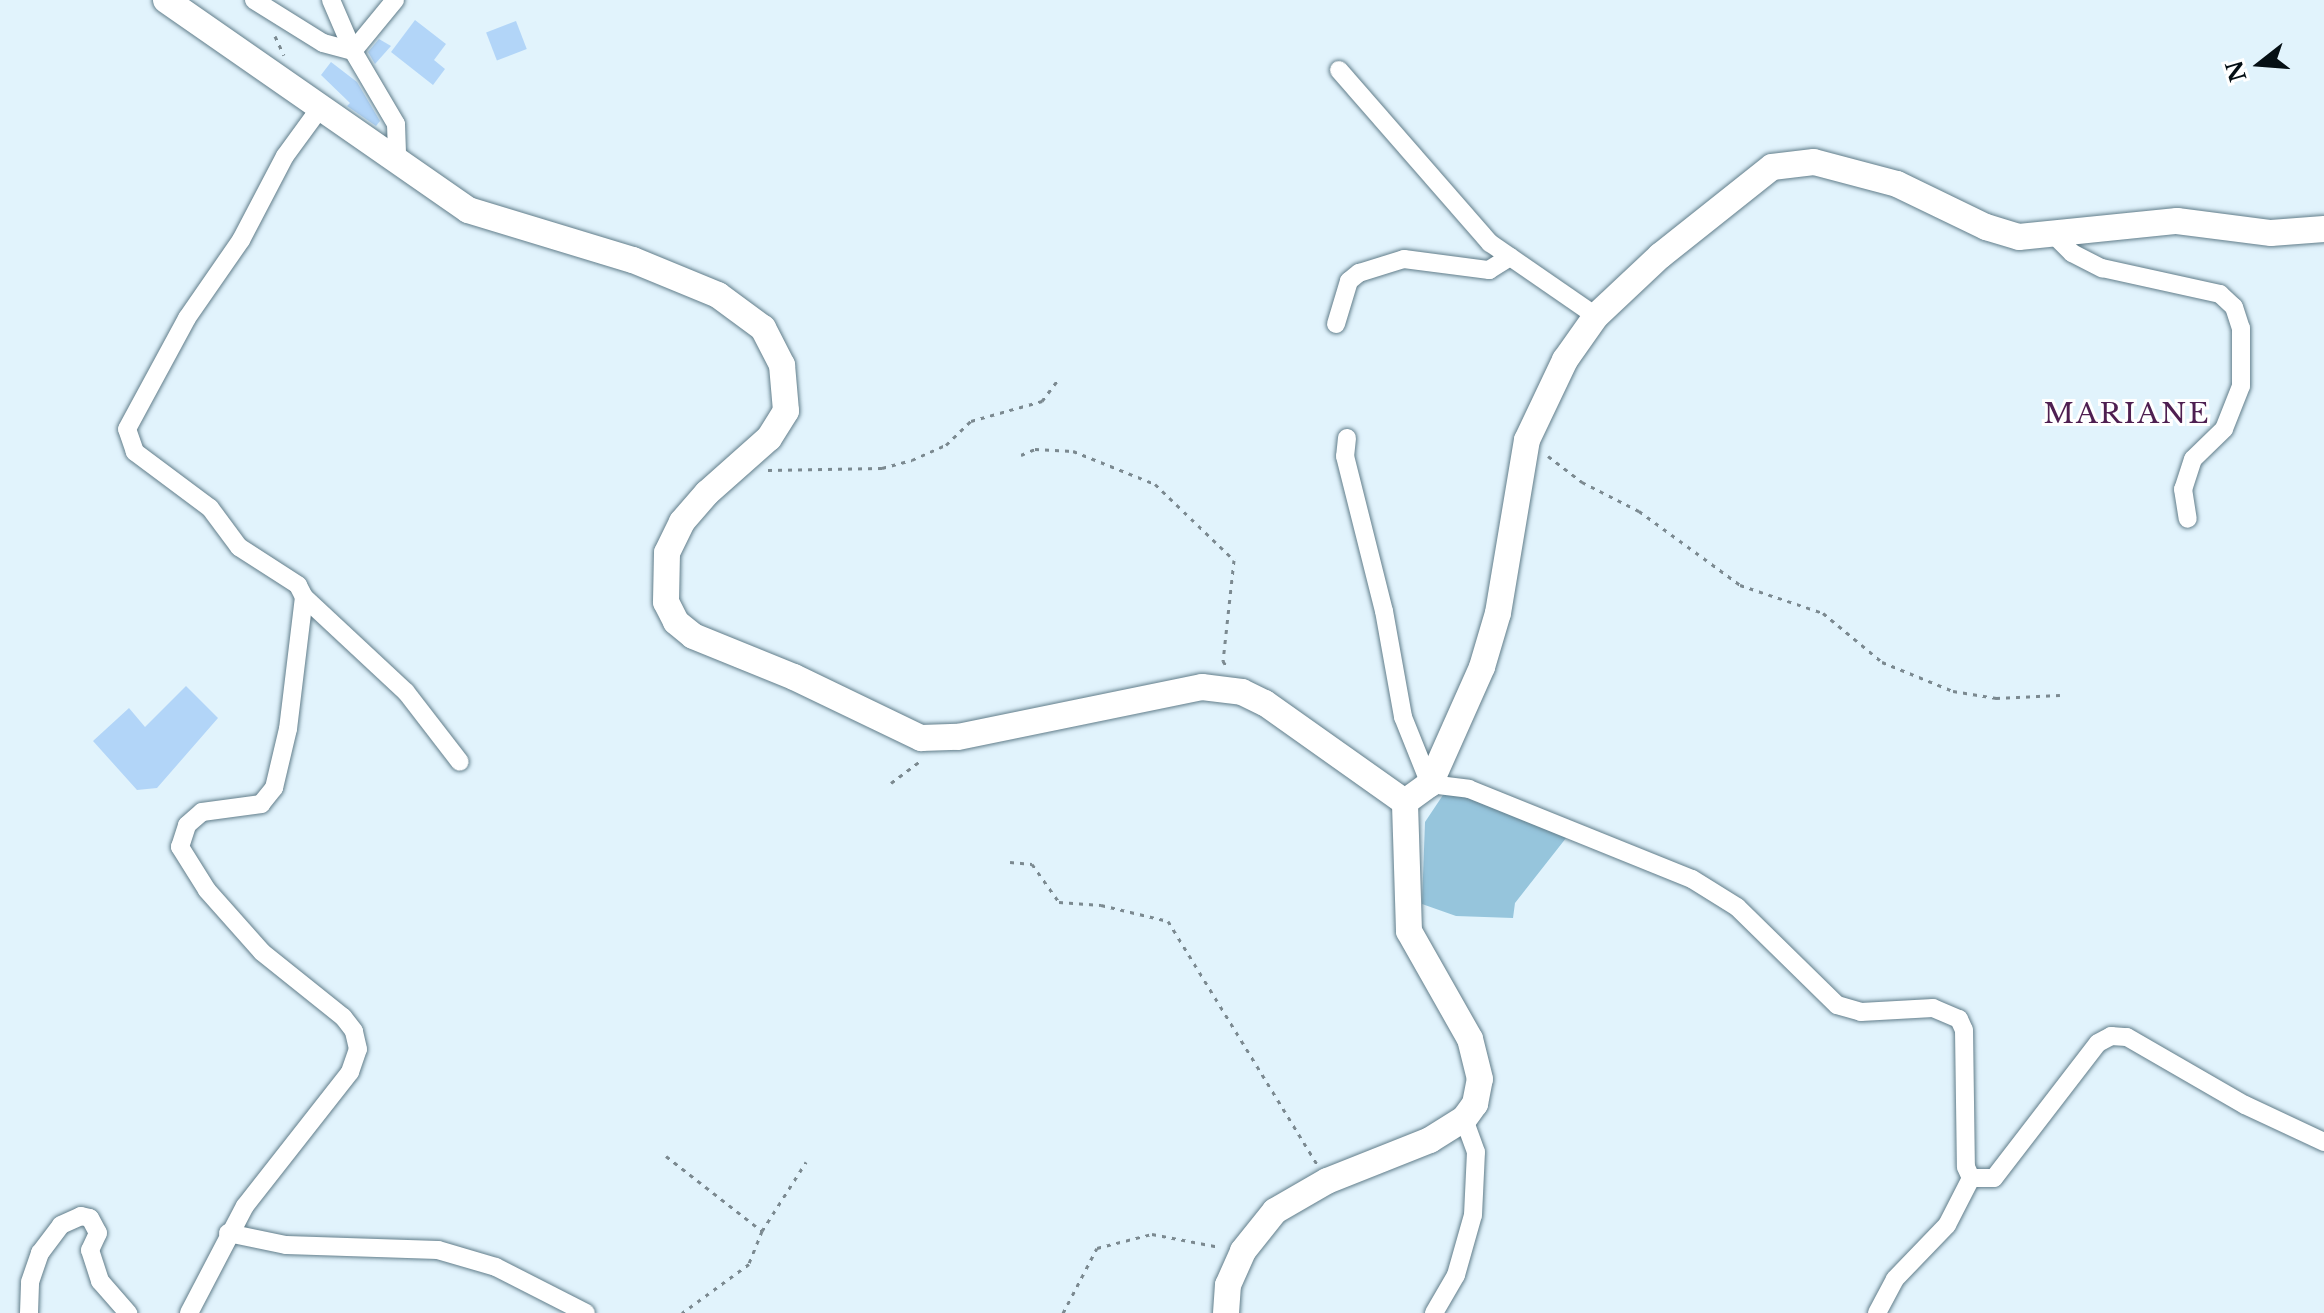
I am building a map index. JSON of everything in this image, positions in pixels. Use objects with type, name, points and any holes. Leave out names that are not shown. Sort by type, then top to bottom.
[{"type":"street","points":[[166,0],[468,210],[633,260],[718,295],[763,328],[782,365],[786,411],[769,438],[728,471],[682,522],[667,553],[663,580],[676,622],[693,636],[794,677],[898,732],[937,739],[1202,687],[1228,690],[1265,703],[1405,802]]},
{"type":"street","points":[[331,0],[353,51],[396,124],[397,161]]},
{"type":"street","points":[[353,51],[395,0]]},
{"type":"street","points":[[255,1],[323,43],[353,51]]},
{"type":"street","points":[[1339,70],[1474,226],[1510,257],[1596,316]]},
{"type":"street","points":[[320,108],[285,156],[241,240],[173,341],[127,429],[135,452],[210,508],[239,547],[298,585],[304,597],[406,692],[460,762]]},
{"type":"street","points":[[1405,802],[1430,784],[1482,667],[1498,613],[1527,440],[1565,360],[1596,316],[1660,256],[1772,167],[1814,162],[1897,184],[1986,227],[2019,237],[2055,236],[2177,221],[2271,233],[2324,229]]},
{"type":"street","points":[[2055,236],[2072,253],[2102,268],[2220,294],[2234,307],[2241,328],[2241,386],[2224,429],[2193,459],[2183,489],[2188,519]]},
{"type":"street","points":[[1336,324],[1349,281],[1359,273],[1404,259],[1489,270],[1510,257]]},
{"type":"street","points":[[1347,438],[1345,456],[1384,611],[1403,717],[1430,784]]},
{"type":"street","points":[[189,1313],[228,1233],[350,1072],[358,1049],[354,1031],[343,1017],[262,952],[207,890],[180,847],[187,825],[202,812],[261,804],[274,788],[291,714],[304,597]]},
{"type":"street","points":[[1430,784],[1469,789],[1692,879],[1737,907],[1837,1005],[1861,1012],[1933,1008],[1959,1019],[1964,1030],[1966,1167],[1971,1178]]},
{"type":"street","points":[[1226,1313],[1228,1285],[1243,1251],[1275,1211],[1327,1181],[1430,1140],[1464,1119],[1475,1104],[1480,1079],[1470,1039],[1409,931],[1405,802]]},
{"type":"street","points":[[1971,1178],[1994,1178],[2098,1043],[2111,1036],[2127,1037],[2245,1105],[2324,1142]]},
{"type":"street","points":[[1434,1313],[1456,1275],[1473,1215],[1476,1152],[1464,1119]]},
{"type":"street","points":[[1877,1313],[1895,1279],[1947,1225],[1971,1178]]},
{"type":"street","points":[[29,1313],[30,1282],[40,1253],[61,1225],[81,1216],[90,1218],[98,1233],[90,1250],[100,1281],[128,1313]]},
{"type":"street","points":[[228,1233],[345,1249],[438,1250],[496,1267],[586,1313]]},
{"type":"path","points":[[255,1],[289,64],[284,84]]},
{"type":"path","points":[[728,471],[882,468],[912,460],[946,445],[971,421],[1042,401],[1058,380]]},
{"type":"path","points":[[1527,440],[1582,482],[1639,511],[1740,585],[1823,613],[1882,662],[1953,691],[1996,698],[2060,695]]},
{"type":"path","points":[[1021,455],[1035,449],[1073,451],[1155,484],[1234,560],[1223,661],[1228,690]]},
{"type":"path","points":[[891,783],[919,763],[937,739]]},
{"type":"path","points":[[1010,862],[1032,864],[1059,902],[1101,905],[1168,921],[1327,1181]]},
{"type":"path","points":[[666,1156],[762,1231]]},
{"type":"path","points":[[682,1313],[749,1264],[762,1231],[806,1162]]},
{"type":"path","points":[[1063,1313],[1097,1248],[1152,1234],[1243,1251]]},
{"type":"shaded area","points":[[1455,788],[1570,833],[1515,903],[1513,918],[1456,916],[1422,904],[1425,822],[1445,792]]},
{"type":"building","points":[[415,20],[446,44],[434,60],[445,69],[433,85],[391,52]]},
{"type":"building","points":[[516,21],[527,49],[497,60],[486,32]]},
{"type":"building","points":[[379,39],[391,46],[375,64],[368,52]]},
{"type":"building","points":[[331,62],[357,82],[380,121],[376,126],[347,106],[350,103],[321,75]]},
{"type":"building","points":[[186,686],[218,718],[157,788],[137,790],[93,741],[129,708],[145,727]]},
{"type":"district","name":"MARIANE","points":[[2127,414]]}]
